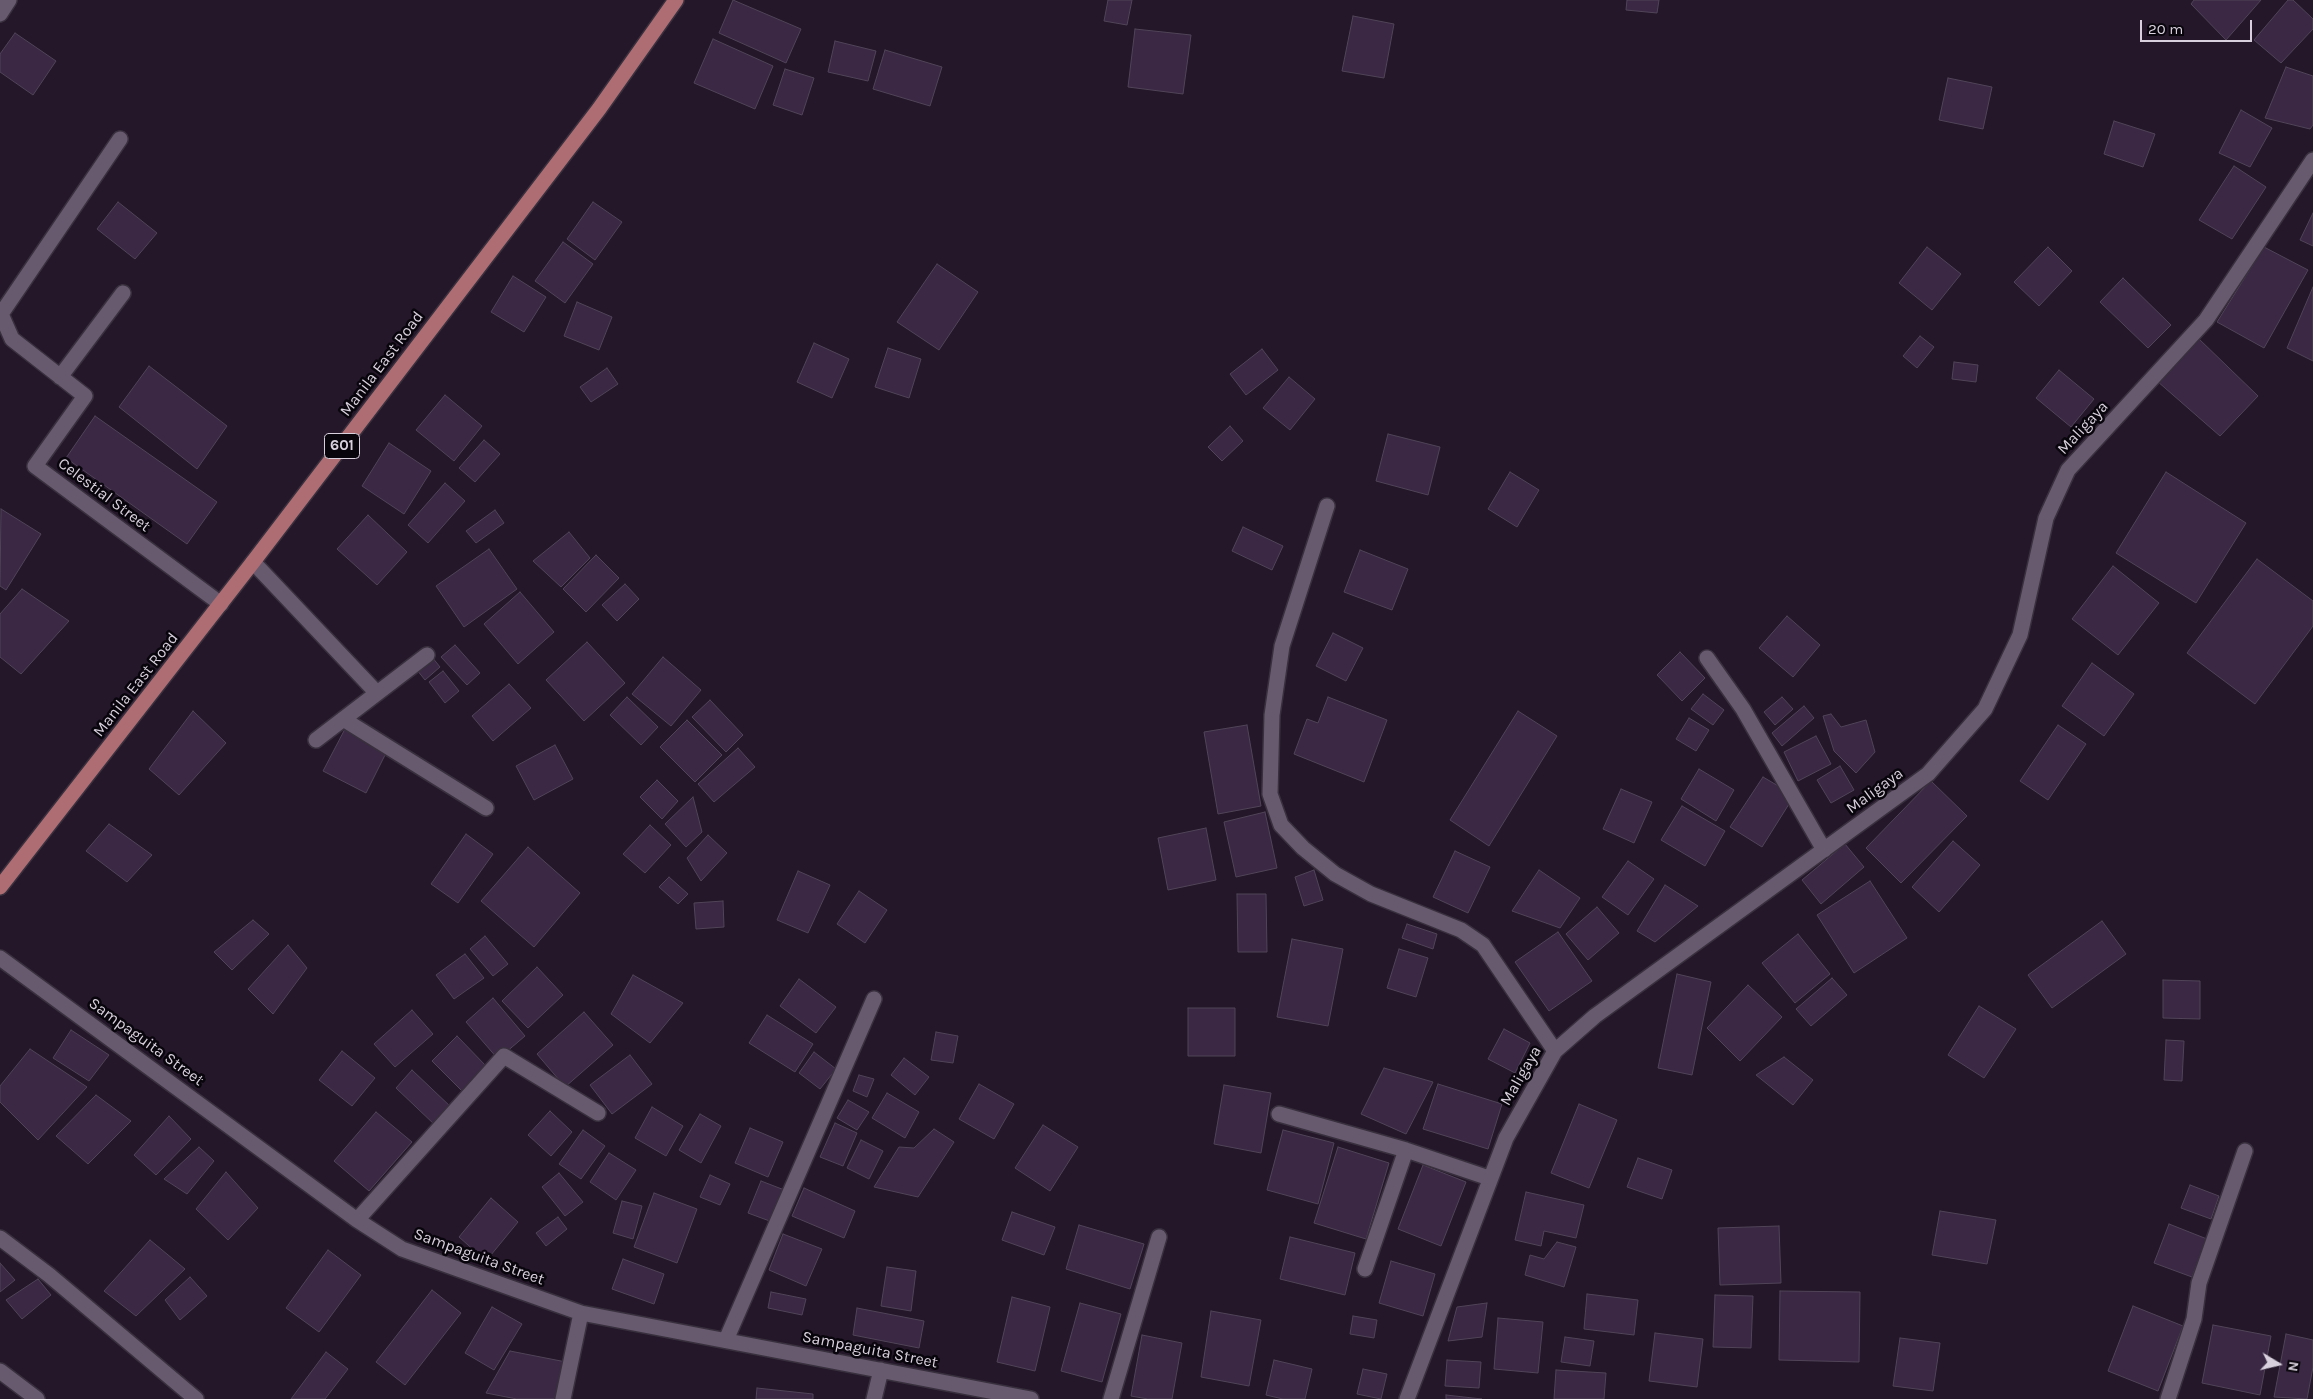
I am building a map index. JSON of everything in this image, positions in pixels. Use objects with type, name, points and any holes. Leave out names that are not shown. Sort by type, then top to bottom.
[{"type":"main road","name":"Manila East Road","points":[[1,885],[221,604],[592,117],[676,0]]},
{"type":"street","points":[[0,14],[9,0]]},
{"type":"street","points":[[120,139],[1,314],[12,339],[60,377],[123,293]]},
{"type":"street","name":"Maligaya","points":[[1407,1399],[1489,1178],[1506,1138],[1555,1051],[1596,1016],[1928,774],[1985,709],[2020,635],[2046,518],[2068,470],[2206,320],[2313,160]]},
{"type":"street","name":"Celestial Street","points":[[60,377],[85,396],[35,466],[221,604]]},
{"type":"street","points":[[1327,506],[1282,646],[1272,715],[1270,794],[1280,825],[1302,848],[1335,874],[1371,894],[1461,930],[1483,945],[1555,1051]]},
{"type":"street","points":[[253,562],[376,692]]},
{"type":"street","points":[[316,740],[376,692],[427,655]]},
{"type":"street","points":[[1707,658],[1743,709],[1824,850]]},
{"type":"street","points":[[343,719],[486,808]]},
{"type":"street","name":"Sampaguita Street","points":[[0,958],[357,1220],[402,1249],[582,1312],[1031,1399]]},
{"type":"street","points":[[726,1340],[874,999]]},
{"type":"street","points":[[357,1220],[504,1056],[598,1113]]},
{"type":"street","points":[[1279,1114],[1406,1150],[1489,1178]]},
{"type":"street","points":[[1365,1269],[1406,1150]]},
{"type":"street","points":[[2168,1399],[2194,1319],[2199,1283],[2245,1151]]},
{"type":"street","points":[[1111,1399],[1159,1237]]},
{"type":"street","points":[[0,1238],[49,1275],[196,1399]]},
{"type":"street","points":[[562,1399],[582,1312]]},
{"type":"street","points":[[874,1399],[881,1370]]},
{"type":"street","points":[[0,1371],[38,1399]]},
{"type":"building","points":[[733,0],[801,29],[786,63],[719,33]]},
{"type":"building","points":[[1108,0],[1132,0],[1127,25],[1104,21]]},
{"type":"building","points":[[1627,0],[1659,0],[1657,13],[1626,10]]},
{"type":"building","points":[[2194,0],[2261,0],[2226,40],[2191,4]]},
{"type":"building","points":[[2288,0],[2293,0],[2313,19],[2313,29],[2281,63],[2254,40]]},
{"type":"building","points":[[1353,16],[1394,24],[1384,78],[1342,71]]},
{"type":"building","points":[[1135,29],[1191,35],[1183,94],[1128,87]]},
{"type":"building","points":[[15,33],[56,61],[33,95],[0,72],[0,54]]},
{"type":"building","points":[[713,39],[773,66],[755,109],[694,83]]},
{"type":"building","points":[[835,41],[876,51],[868,81],[828,72]]},
{"type":"building","points":[[885,50],[942,67],[930,106],[873,89]]},
{"type":"building","points":[[2286,67],[2313,76],[2313,125],[2310,129],[2265,118]]},
{"type":"building","points":[[785,69],[814,78],[802,115],[773,105]]},
{"type":"building","points":[[1948,78],[1992,87],[1983,129],[1939,120]]},
{"type":"building","points":[[2241,110],[2272,128],[2250,167],[2219,153]]},
{"type":"building","points":[[2114,121],[2155,134],[2143,167],[2104,154]]},
{"type":"building","points":[[2234,166],[2266,187],[2232,239],[2199,220]]},
{"type":"building","points":[[118,202],[157,233],[135,259],[97,229]]},
{"type":"building","points":[[593,202],[622,222],[595,260],[567,239]]},
{"type":"building","points":[[2313,213],[2313,246],[2300,240]]},
{"type":"building","points":[[563,242],[593,264],[565,303],[535,281]]},
{"type":"building","points":[[1927,247],[1961,274],[1932,310],[1899,283]]},
{"type":"building","points":[[2048,247],[2072,271],[2039,306],[2014,282]]},
{"type":"building","points":[[2264,247],[2308,270],[2264,348],[2217,322]]},
{"type":"building","points":[[937,264],[978,292],[939,350],[897,322]]},
{"type":"building","points":[[513,276],[546,297],[524,332],[491,312]]},
{"type":"building","points":[[2123,278],[2171,325],[2148,348],[2100,302]]},
{"type":"building","points":[[2313,287],[2313,361],[2287,348]]},
{"type":"building","points":[[577,302],[612,317],[599,350],[564,336]]},
{"type":"building","points":[[1920,336],[1934,347],[1917,368],[1903,356]]},
{"type":"building","points":[[2198,338],[2258,396],[2220,436],[2157,381]]},
{"type":"building","points":[[814,343],[849,359],[832,398],[797,382]]},
{"type":"building","points":[[888,348],[921,359],[909,398],[875,387]]},
{"type":"building","points":[[1262,349],[1278,370],[1246,395],[1230,374]]},
{"type":"building","points":[[1954,362],[1978,365],[1976,382],[1952,379]]},
{"type":"building","points":[[149,366],[227,426],[197,469],[119,407]]},
{"type":"building","points":[[607,368],[618,384],[591,402],[580,387]]},
{"type":"building","points":[[2059,370],[2094,399],[2071,427],[2036,398]]},
{"type":"building","points":[[1289,377],[1315,399],[1290,430],[1263,408]]},
{"type":"building","points":[[445,395],[482,426],[454,461],[416,430]]},
{"type":"building","points":[[95,416],[217,502],[187,544],[66,458]]},
{"type":"building","points":[[1230,426],[1243,441],[1222,461],[1208,447]]},
{"type":"building","points":[[1388,434],[1440,447],[1428,495],[1376,481]]},
{"type":"building","points":[[484,440],[500,454],[475,482],[459,468]]},
{"type":"building","points":[[389,443],[431,471],[404,514],[362,486]]},
{"type":"building","points":[[1510,472],[1539,490],[1517,527],[1488,509]]},
{"type":"building","points":[[2166,472],[2246,523],[2196,603],[2116,553]]},
{"type":"building","points":[[445,483],[465,501],[428,543],[408,525]]},
{"type":"building","points":[[1,509],[41,534],[6,590],[0,586]]},
{"type":"building","points":[[495,510],[504,523],[476,543],[466,531]]},
{"type":"building","points":[[368,515],[407,552],[377,585],[337,549]]},
{"type":"building","points":[[1243,527],[1283,546],[1272,570],[1232,551]]},
{"type":"building","points":[[569,532],[590,558],[561,587],[533,561]]},
{"type":"building","points":[[489,549],[517,589],[464,627],[436,586]]},
{"type":"building","points":[[1360,550],[1408,569],[1392,610],[1344,592]]},
{"type":"building","points":[[596,555],[619,578],[586,612],[563,589]]},
{"type":"building","points":[[2257,559],[2313,601],[2313,626],[2255,704],[2187,653]]},
{"type":"building","points":[[2113,566],[2159,603],[2118,655],[2072,619]]},
{"type":"building","points":[[625,584],[639,599],[617,621],[602,605]]},
{"type":"building","points":[[22,589],[69,621],[21,674],[0,657],[0,614]]},
{"type":"building","points":[[520,592],[554,632],[518,664],[484,624]]},
{"type":"building","points":[[1787,616],[1820,645],[1793,677],[1759,648]]},
{"type":"building","points":[[1333,633],[1363,648],[1346,681],[1316,666]]},
{"type":"building","points":[[587,642],[625,683],[584,721],[546,680]]},
{"type":"building","points":[[455,645],[480,673],[467,685],[441,657]]},
{"type":"building","points":[[1680,652],[1705,678],[1682,701],[1657,675]]},
{"type":"building","points":[[432,657],[440,667],[425,680],[417,670]]},
{"type":"building","points":[[663,657],[701,690],[671,726],[632,694]]},
{"type":"building","points":[[2092,663],[2134,694],[2104,736],[2062,706]]},
{"type":"building","points":[[443,671],[459,691],[445,703],[429,682]]},
{"type":"building","points":[[509,684],[531,708],[493,741],[472,716]]},
{"type":"building","points":[[1703,694],[1724,710],[1713,725],[1691,709]]},
{"type":"building","points":[[627,697],[658,727],[641,745],[610,715]]},
{"type":"building","points":[[1328,697],[1387,720],[1364,782],[1294,754],[1307,719],[1318,723]]},
{"type":"building","points":[[1782,697],[1793,709],[1775,725],[1764,712]]},
{"type":"building","points":[[710,700],[743,735],[726,752],[692,717]]},
{"type":"building","points":[[1804,706],[1814,718],[1782,746],[1772,733]]},
{"type":"building","points":[[193,711],[226,743],[179,795],[149,769]]},
{"type":"building","points":[[1518,711],[1557,736],[1489,846],[1450,820]]},
{"type":"building","points":[[1831,714],[1841,727],[1866,720],[1875,752],[1856,773],[1834,751],[1823,716]]},
{"type":"building","points":[[1689,718],[1709,730],[1696,751],[1676,739]]},
{"type":"building","points":[[687,720],[722,755],[695,782],[660,747]]},
{"type":"building","points":[[1247,725],[1261,806],[1218,814],[1204,732]]},
{"type":"building","points":[[2058,725],[2086,744],[2048,800],[2020,781]]},
{"type":"building","points":[[345,729],[387,751],[366,793],[323,771]]},
{"type":"building","points":[[1816,736],[1831,764],[1798,781],[1784,752]]},
{"type":"building","points":[[555,745],[573,779],[534,800],[516,766]]},
{"type":"building","points":[[738,748],[755,767],[714,802],[698,784]]},
{"type":"building","points":[[1840,766],[1854,790],[1831,803],[1817,780]]},
{"type":"building","points":[[1699,769],[1734,790],[1716,821],[1681,799]]},
{"type":"building","points":[[1763,777],[1780,787],[1789,804],[1762,847],[1730,827]]},
{"type":"building","points":[[657,780],[678,801],[662,819],[640,797]]},
{"type":"building","points":[[1931,781],[1967,816],[1901,883],[1866,848]]},
{"type":"building","points":[[1621,789],[1652,802],[1634,843],[1603,829]]},
{"type":"building","points":[[693,797],[702,832],[686,847],[665,824]]},
{"type":"building","points":[[1682,806],[1725,831],[1705,866],[1661,840]]},
{"type":"building","points":[[1265,812],[1277,868],[1236,877],[1224,822]]},
{"type":"building","points":[[109,824],[152,855],[127,882],[86,851]]},
{"type":"building","points":[[650,825],[671,845],[645,873],[623,854]]},
{"type":"building","points":[[1206,828],[1216,880],[1168,890],[1158,838]]},
{"type":"building","points":[[466,834],[493,854],[458,903],[431,884]]},
{"type":"building","points":[[708,835],[727,853],[701,881],[687,858]]},
{"type":"building","points":[[1953,841],[1980,865],[1939,912],[1912,887]]},
{"type":"building","points":[[1845,844],[1864,867],[1821,904],[1802,880]]},
{"type":"building","points":[[528,847],[580,893],[534,947],[481,901]]},
{"type":"building","points":[[1455,851],[1490,867],[1468,913],[1433,897]]},
{"type":"building","points":[[1628,861],[1654,879],[1628,915],[1602,897]]},
{"type":"building","points":[[1314,870],[1323,900],[1304,906],[1295,877]]},
{"type":"building","points":[[1539,870],[1580,898],[1560,928],[1512,911]]},
{"type":"building","points":[[798,871],[830,885],[808,933],[777,920]]},
{"type":"building","points":[[669,877],[688,894],[678,904],[659,887]]},
{"type":"building","points":[[1870,881],[1907,938],[1854,973],[1817,915]]},
{"type":"building","points":[[1665,885],[1698,906],[1655,942],[1637,931]]},
{"type":"building","points":[[859,891],[887,910],[865,943],[837,924]]},
{"type":"building","points":[[1237,894],[1266,894],[1267,952],[1238,952]]},
{"type":"building","points":[[723,901],[724,927],[696,929],[694,903]]},
{"type":"building","points":[[1597,907],[1619,933],[1588,960],[1566,934]]},
{"type":"building","points":[[253,920],[269,934],[232,970],[214,952]]},
{"type":"building","points":[[2102,921],[2126,954],[2052,1008],[2028,975]]},
{"type":"building","points":[[1407,924],[1437,934],[1433,949],[1402,938]]},
{"type":"building","points":[[1558,932],[1592,981],[1549,1011],[1515,962]]},
{"type":"building","points":[[1798,934],[1830,974],[1795,1003],[1762,963]]},
{"type":"building","points":[[485,936],[508,964],[493,976],[470,949]]},
{"type":"building","points":[[1292,939],[1343,949],[1328,1026],[1277,1017]]},
{"type":"building","points":[[288,945],[307,968],[273,1014],[248,989]]},
{"type":"building","points":[[1399,949],[1428,958],[1416,997],[1387,988]]},
{"type":"building","points":[[465,954],[484,978],[454,999],[436,975]]},
{"type":"building","points":[[537,967],[563,995],[528,1028],[502,1001]]},
{"type":"building","points":[[1677,974],[1711,982],[1692,1075],[1658,1068]]},
{"type":"building","points":[[633,975],[683,1003],[650,1043],[611,1014]]},
{"type":"building","points":[[1832,978],[1847,995],[1811,1026],[1796,1009]]},
{"type":"building","points":[[799,979],[836,1007],[816,1033],[780,1006]]},
{"type":"building","points":[[2163,980],[2200,981],[2200,1019],[2163,1018]]},
{"type":"building","points":[[1748,985],[1782,1017],[1740,1061],[1707,1028]]},
{"type":"building","points":[[493,998],[525,1036],[498,1059],[466,1022]]},
{"type":"building","points":[[1979,1006],[2016,1029],[1984,1078],[1948,1055]]},
{"type":"building","points":[[1188,1008],[1235,1008],[1235,1056],[1188,1056]]},
{"type":"building","points":[[412,1010],[433,1034],[395,1067],[374,1044]]},
{"type":"building","points":[[584,1012],[613,1045],[565,1087],[537,1054]]},
{"type":"building","points":[[767,1015],[813,1044],[795,1072],[749,1043]]},
{"type":"building","points":[[1504,1029],[1530,1043],[1515,1073],[1488,1059]]},
{"type":"building","points":[[71,1030],[109,1055],[89,1081],[53,1058]]},
{"type":"building","points":[[936,1032],[958,1036],[953,1063],[931,1060]]},
{"type":"building","points":[[457,1036],[487,1067],[463,1092],[432,1061]]},
{"type":"building","points":[[2166,1040],[2184,1041],[2182,1081],[2164,1080]]},
{"type":"building","points":[[30,1049],[87,1087],[38,1140],[0,1102],[0,1086]]},
{"type":"building","points":[[342,1051],[375,1078],[352,1106],[319,1080]]},
{"type":"building","points":[[814,1052],[836,1069],[820,1089],[799,1073]]},
{"type":"building","points":[[630,1055],[652,1084],[612,1114],[590,1085]]},
{"type":"building","points":[[1784,1057],[1813,1080],[1793,1105],[1756,1075]]},
{"type":"building","points":[[904,1058],[929,1077],[915,1095],[891,1075]]},
{"type":"building","points":[[1384,1068],[1433,1082],[1406,1134],[1361,1114]]},
{"type":"building","points":[[412,1070],[452,1108],[436,1126],[396,1088]]},
{"type":"building","points":[[859,1075],[874,1079],[867,1097],[853,1091]]},
{"type":"building","points":[[979,1084],[1014,1104],[994,1139],[959,1119]]},
{"type":"building","points":[[1438,1084],[1502,1104],[1488,1149],[1423,1129]]},
{"type":"building","points":[[1224,1085],[1271,1093],[1261,1153],[1214,1144]]},
{"type":"building","points":[[887,1093],[919,1112],[905,1138],[872,1118]]},
{"type":"building","points":[[96,1095],[131,1121],[88,1164],[56,1136]]},
{"type":"building","points":[[848,1100],[869,1112],[857,1130],[837,1118]]},
{"type":"building","points":[[1579,1104],[1617,1120],[1589,1188],[1551,1173]]},
{"type":"building","points":[[652,1107],[683,1126],[666,1156],[635,1138]]},
{"type":"building","points":[[550,1111],[572,1132],[551,1156],[528,1135]]},
{"type":"building","points":[[376,1112],[412,1142],[369,1191],[334,1161]]},
{"type":"building","points":[[700,1114],[721,1126],[701,1163],[679,1150]]},
{"type":"building","points":[[169,1116],[191,1139],[156,1175],[134,1155]]},
{"type":"building","points":[[835,1123],[857,1133],[843,1166],[820,1157]]},
{"type":"building","points":[[1043,1125],[1078,1147],[1050,1191],[1015,1168]]},
{"type":"building","points":[[750,1128],[783,1142],[768,1177],[735,1163]]},
{"type":"building","points":[[934,1129],[954,1142],[918,1197],[874,1187],[899,1147],[914,1148]]},
{"type":"building","points":[[583,1130],[605,1146],[581,1179],[559,1164]]},
{"type":"building","points":[[1283,1130],[1334,1143],[1318,1204],[1267,1190]]},
{"type":"building","points":[[861,1140],[883,1151],[869,1179],[847,1168]]},
{"type":"building","points":[[199,1147],[214,1161],[187,1194],[164,1179]]},
{"type":"building","points":[[1338,1147],[1389,1163],[1366,1239],[1314,1223]]},
{"type":"building","points":[[609,1153],[636,1170],[616,1200],[590,1182]]},
{"type":"building","points":[[1638,1158],[1672,1170],[1662,1199],[1627,1187]]},
{"type":"building","points":[[1423,1165],[1466,1182],[1441,1246],[1398,1229]]},
{"type":"building","points":[[226,1172],[258,1208],[228,1240],[196,1209]]},
{"type":"building","points":[[559,1173],[583,1202],[565,1216],[542,1187]]},
{"type":"building","points":[[710,1175],[730,1184],[720,1205],[700,1197]]},
{"type":"building","points":[[761,1181],[787,1191],[775,1223],[748,1213]]},
{"type":"building","points":[[2190,1185],[2219,1196],[2211,1219],[2181,1208]]},
{"type":"building","points":[[804,1188],[855,1211],[844,1238],[792,1216]]},
{"type":"building","points":[[1526,1192],[1584,1205],[1576,1238],[1544,1231],[1541,1246],[1515,1240]]},
{"type":"building","points":[[654,1193],[697,1209],[677,1263],[634,1247]]},
{"type":"building","points":[[491,1198],[518,1222],[486,1261],[459,1237]]},
{"type":"building","points":[[622,1201],[642,1206],[633,1239],[613,1233]]},
{"type":"building","points":[[1940,1211],[1996,1220],[1987,1264],[1932,1255]]},
{"type":"building","points":[[1012,1212],[1055,1227],[1044,1255],[1002,1240]]},
{"type":"building","points":[[558,1217],[567,1229],[546,1246],[536,1233]]},
{"type":"building","points":[[2169,1224],[2207,1239],[2192,1277],[2154,1263]]},
{"type":"building","points":[[1079,1225],[1144,1244],[1130,1289],[1066,1269]]},
{"type":"building","points":[[1779,1226],[1781,1283],[1720,1285],[1718,1228]]},
{"type":"building","points":[[783,1234],[822,1249],[806,1286],[769,1270]]},
{"type":"building","points":[[1290,1237],[1355,1253],[1345,1295],[1280,1279]]},
{"type":"building","points":[[150,1240],[185,1269],[136,1316],[104,1291]]},
{"type":"building","points":[[1557,1242],[1576,1247],[1564,1287],[1525,1275],[1530,1255],[1544,1259]]},
{"type":"building","points":[[328,1250],[361,1275],[319,1332],[286,1308]]},
{"type":"building","points":[[623,1259],[664,1274],[654,1304],[612,1289]]},
{"type":"building","points":[[1391,1261],[1435,1274],[1423,1316],[1379,1303]]},
{"type":"building","points":[[0,1263],[15,1280],[0,1292]]},
{"type":"building","points":[[887,1267],[916,1271],[911,1311],[881,1306]]},
{"type":"building","points":[[190,1277],[207,1296],[180,1320],[165,1300]]},
{"type":"building","points":[[38,1279],[51,1295],[22,1319],[6,1300]]},
{"type":"building","points":[[432,1290],[461,1313],[405,1385],[376,1362]]},
{"type":"building","points":[[1780,1291],[1860,1292],[1859,1362],[1779,1360]]},
{"type":"building","points":[[771,1292],[806,1299],[802,1315],[768,1308]]},
{"type":"building","points":[[1587,1294],[1638,1300],[1634,1335],[1584,1329]]},
{"type":"building","points":[[1715,1295],[1753,1296],[1751,1348],[1713,1347]]},
{"type":"building","points":[[1012,1297],[1050,1307],[1035,1371],[997,1362]]},
{"type":"building","points":[[1080,1303],[1121,1314],[1102,1382],[1061,1371]]},
{"type":"building","points":[[1487,1303],[1482,1337],[1448,1341],[1457,1307]]},
{"type":"building","points":[[2133,1306],[2183,1326],[2158,1391],[2108,1371]]},
{"type":"building","points":[[492,1307],[522,1324],[494,1370],[465,1353]]},
{"type":"building","points":[[857,1308],[924,1321],[919,1348],[853,1335]]},
{"type":"building","points":[[1211,1311],[1261,1320],[1249,1386],[1201,1377]]},
{"type":"building","points":[[1353,1316],[1377,1320],[1374,1338],[1350,1334]]},
{"type":"building","points":[[1498,1318],[1543,1322],[1538,1373],[1494,1369]]},
{"type":"building","points":[[2213,1325],[2271,1336],[2260,1395],[2202,1383]]},
{"type":"building","points":[[1655,1333],[1703,1339],[1697,1387],[1649,1381]]},
{"type":"building","points":[[2286,1334],[2313,1340],[2313,1367],[2307,1399],[2274,1397]]},
{"type":"building","points":[[1142,1335],[1182,1343],[1172,1399],[1148,1399],[1131,1396]]},
{"type":"building","points":[[1565,1337],[1594,1341],[1590,1366],[1561,1362]]},
{"type":"building","points":[[1900,1338],[1940,1343],[1933,1391],[1893,1386]]},
{"type":"building","points":[[510,1351],[566,1362],[559,1399],[517,1399],[486,1393]]},
{"type":"building","points":[[326,1352],[348,1369],[325,1399],[291,1399]]},
{"type":"building","points":[[1274,1360],[1312,1369],[1305,1399],[1283,1399],[1266,1395]]},
{"type":"building","points":[[1447,1360],[1481,1362],[1479,1388],[1445,1386]]},
{"type":"building","points":[[1363,1369],[1387,1374],[1381,1399],[1357,1394]]},
{"type":"building","points":[[1556,1370],[1606,1373],[1604,1399],[1554,1399]]},
{"type":"building","points":[[757,1388],[813,1394],[813,1399],[756,1399]]},
{"type":"building","points":[[1446,1395],[1482,1399],[1446,1399]]}]
